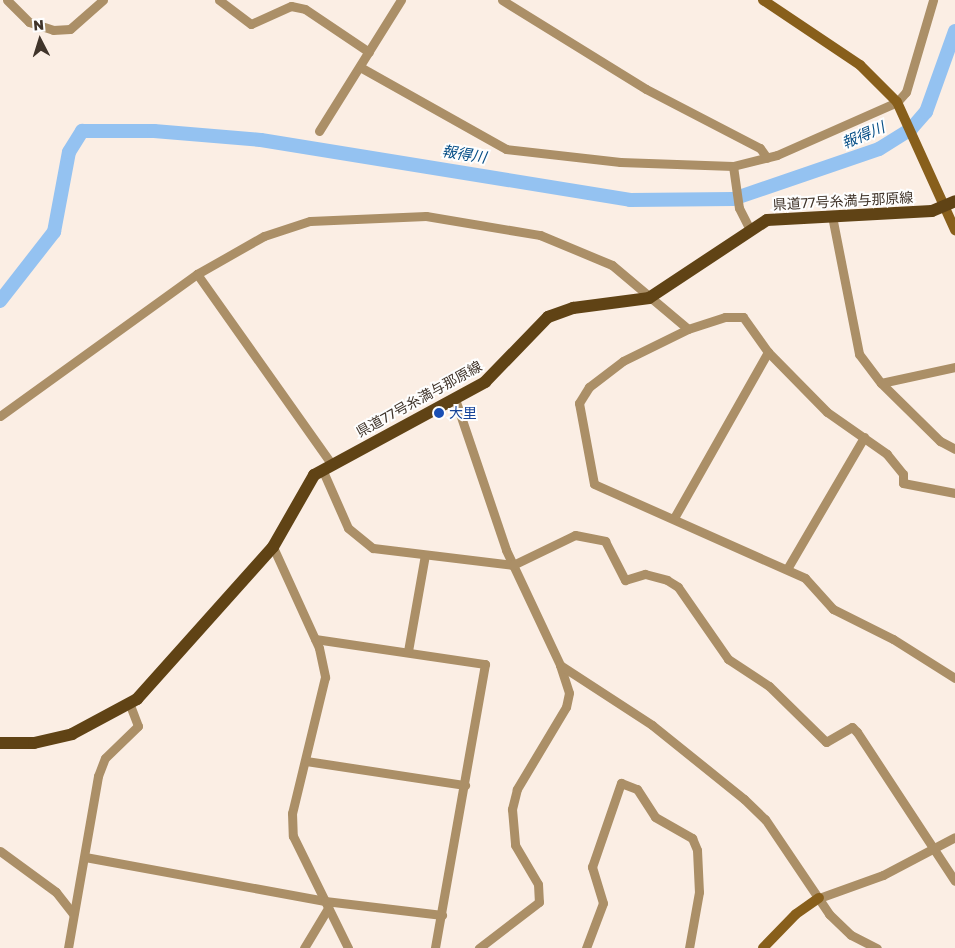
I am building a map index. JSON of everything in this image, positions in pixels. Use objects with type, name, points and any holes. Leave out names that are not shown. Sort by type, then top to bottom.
[{"type":"main road","name":"県道77号糸満与那原線","points":[[0,743],[63,737],[130,705],[163,675],[273,547],[302,491],[326,466],[455,399],[495,374],[548,317],[573,308],[649,298],[748,228],[777,218],[832,216],[950,205]]},
{"type":"street","points":[[8,0],[30,22],[53,30],[70,28],[103,0]]},
{"type":"street","points":[[219,0],[251,24],[291,6],[305,9],[369,52]]},
{"type":"street","points":[[319,131],[401,0]]},
{"type":"street","points":[[502,0],[646,89],[760,148],[767,158]]},
{"type":"street","points":[[762,0],[860,65],[898,106],[950,205],[955,230]]},
{"type":"street","points":[[360,67],[506,149],[620,162],[733,169],[767,158],[898,106],[906,92],[933,0]]},
{"type":"street","points":[[733,169],[739,208],[748,228]]},
{"type":"street","points":[[0,416],[197,274],[264,236],[296,225],[339,218],[426,216],[483,223],[555,240],[612,265],[688,329]]},
{"type":"street","points":[[832,216],[850,324],[860,354],[882,383],[940,441],[955,449]]},
{"type":"street","points":[[197,274],[326,466],[348,528],[359,540],[373,548],[513,564],[574,535],[605,541],[625,580],[645,574],[667,580],[678,587],[728,659],[769,686],[826,742],[852,727],[935,847],[955,881]]},
{"type":"street","points":[[955,493],[904,483],[899,467],[864,437],[827,412],[768,352],[743,317],[725,318],[688,329],[600,377],[579,403],[594,484],[805,578],[833,609],[893,639],[955,678]]},
{"type":"street","points":[[674,518],[768,352]]},
{"type":"street","points":[[882,383],[955,367]]},
{"type":"street","points":[[455,399],[513,564],[568,684],[566,707],[517,789],[512,808],[514,845],[541,898],[534,909],[479,948]]},
{"type":"street","points":[[787,569],[864,437]]},
{"type":"street","points":[[273,547],[316,640],[325,677],[292,813],[293,836],[348,948]]},
{"type":"street","points":[[408,651],[425,555]]},
{"type":"street","points":[[316,640],[408,651],[485,664],[435,948]]},
{"type":"street","points":[[560,665],[652,724],[744,799],[765,819],[819,898],[851,935],[877,948]]},
{"type":"street","points":[[68,948],[101,767],[138,726],[130,705]]},
{"type":"street","points":[[306,761],[465,785]]},
{"type":"street","points":[[586,948],[602,903],[592,867],[621,783],[637,789],[655,817],[692,838],[697,850],[700,892],[689,948]]},
{"type":"street","points":[[763,948],[796,914],[819,898],[883,875],[955,837]]},
{"type":"street","points":[[0,851],[56,892],[74,914]]},
{"type":"street","points":[[85,857],[327,905],[442,915]]},
{"type":"street","points":[[304,948],[327,905]]},
{"type":"waterway","name":"報得川","points":[[0,301],[54,232],[69,152],[82,131],[154,131],[261,140],[630,200],[733,199],[879,149],[911,129],[926,112],[955,31]]},
{"type":"place","name":"大里","points":[[439,413]]}]
